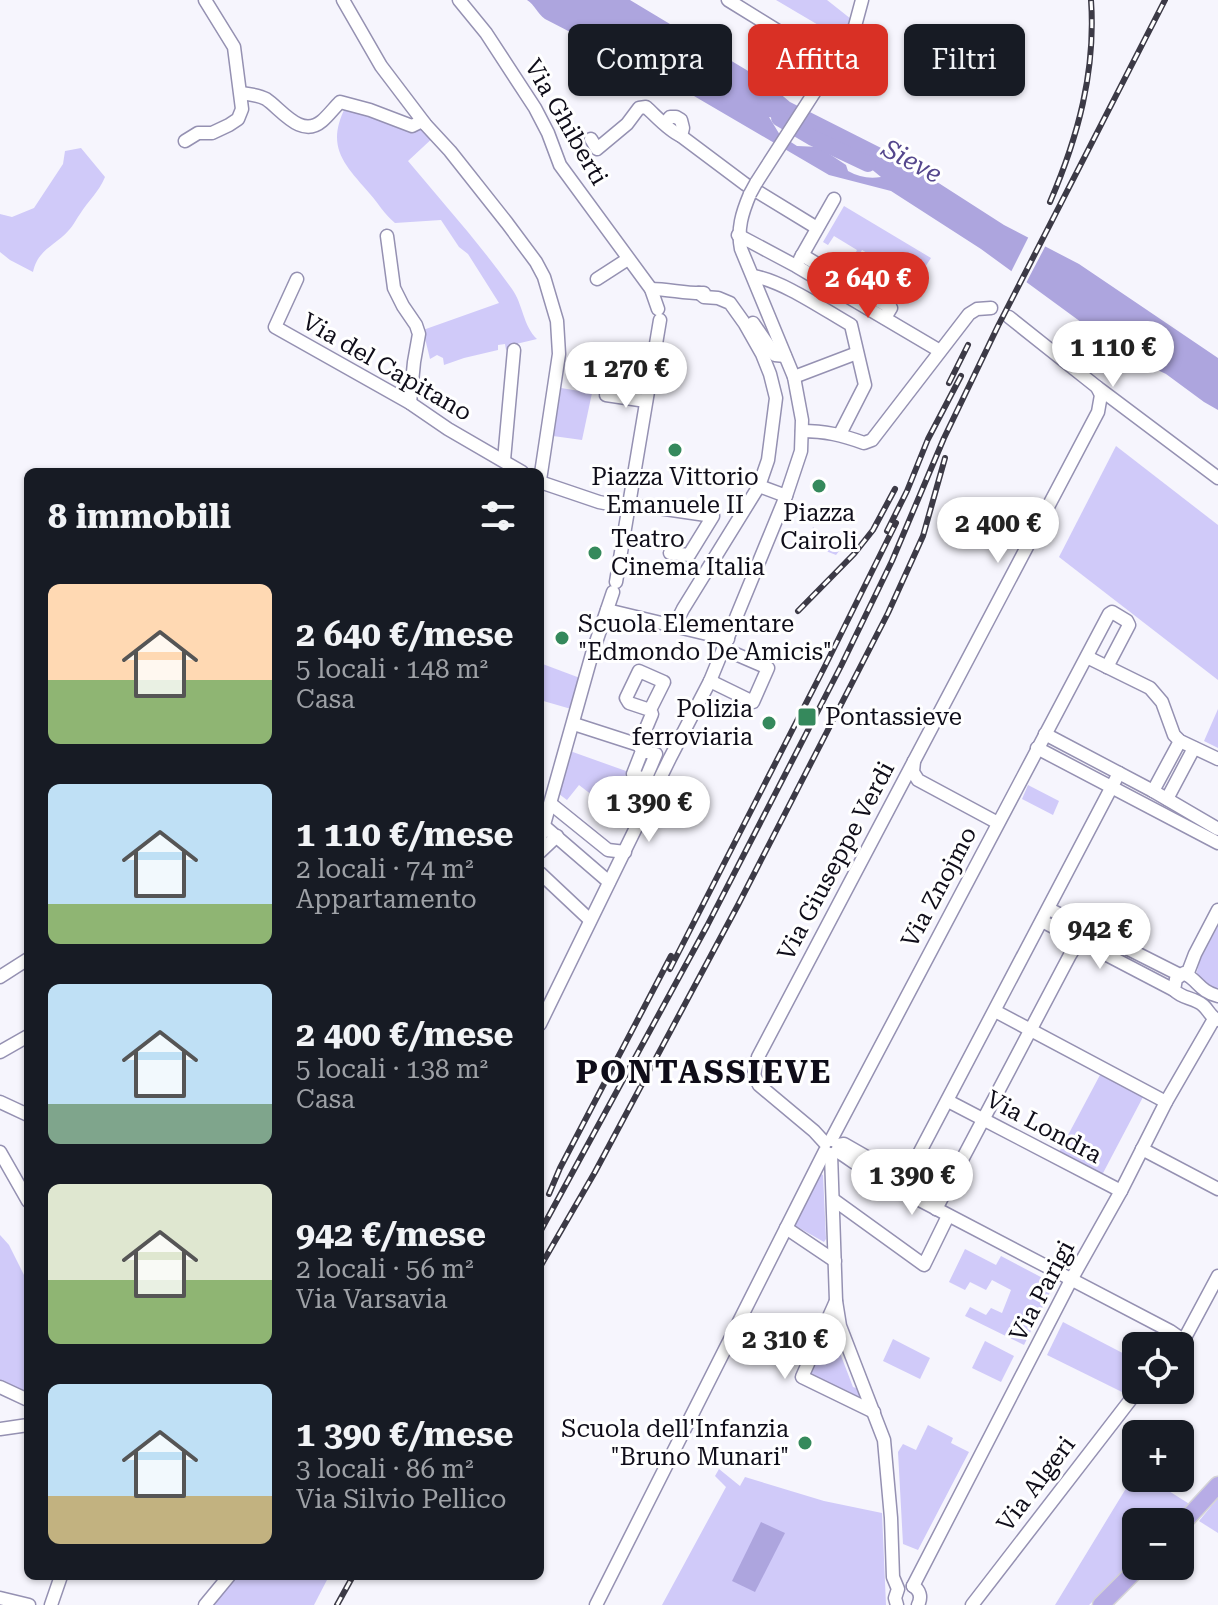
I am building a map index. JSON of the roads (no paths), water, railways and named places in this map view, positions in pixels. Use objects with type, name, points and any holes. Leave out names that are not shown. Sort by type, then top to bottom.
[{"type":"main road","points":[[1194,1511],[1218,1485]]},
{"type":"main road","points":[[1101,1605],[1126,1580]]},
{"type":"street","points":[[185,141],[198,133],[212,133],[238,119],[242,109],[234,47],[205,0]]},
{"type":"street","points":[[343,0],[381,66],[479,187],[544,277],[552,299],[559,354],[542,468]]},
{"type":"street","name":"Via Ghiberti","points":[[459,0],[486,33],[535,108],[560,165],[651,289],[659,314],[646,401]]},
{"type":"street","points":[[729,0],[767,24]]},
{"type":"street","points":[[856,24],[862,0]]},
{"type":"street","points":[[241,93],[266,99],[279,112],[303,126],[321,122],[340,102],[412,126],[422,121],[425,124]]},
{"type":"street","points":[[544,1016],[710,681],[786,496],[801,451],[802,420],[794,377],[738,235],[742,213],[753,189],[811,96]]},
{"type":"street","points":[[591,139],[597,149],[627,124],[639,108],[646,107],[665,123],[670,117],[676,117],[681,120],[681,136],[745,184],[817,228]]},
{"type":"street","points":[[799,260],[834,199]]},
{"type":"street","points":[[738,235],[799,260],[891,308],[885,318],[940,351]]},
{"type":"street","points":[[387,236],[394,288],[419,334],[410,403]]},
{"type":"street","points":[[597,279],[628,259]]},
{"type":"street","points":[[753,276],[786,289],[851,325],[865,385],[840,434]]},
{"type":"street","name":"Via del Capitano","points":[[297,279],[275,327],[410,403],[516,468]]},
{"type":"street","points":[[651,289],[733,296],[771,351],[775,355],[785,356]]},
{"type":"street","points":[[678,626],[683,609],[759,486],[768,460],[776,398],[762,354],[730,303],[699,293]]},
{"type":"street","points":[[802,431],[825,431],[864,443],[872,440],[969,314],[977,309],[991,308]]},
{"type":"street","points":[[1009,317],[1218,478]]},
{"type":"street","points":[[927,343],[930,365]]},
{"type":"street","points":[[504,460],[514,350]]},
{"type":"street","points":[[794,377],[857,353]]},
{"type":"street","points":[[1097,387],[1101,395],[1098,412]]},
{"type":"street","points":[[544,826],[614,587],[631,505],[646,401],[606,395]]},
{"type":"street","points":[[1098,412],[1117,407],[1131,412]]},
{"type":"street","name":"Via Giuseppe Verdi","points":[[831,1147],[759,1085],[754,1075],[758,1057],[1098,412]]},
{"type":"street","points":[[544,482],[599,502],[631,505]]},
{"type":"street","points":[[759,486],[786,496]]},
{"type":"street","points":[[658,508],[713,516],[689,555],[670,553]]},
{"type":"street","points":[[607,610],[678,626],[726,644],[768,668],[753,702],[710,681]]},
{"type":"street","name":"Via Znojmo","points":[[596,1605],[786,1228],[1037,748],[1112,612],[1129,625],[1107,667]]},
{"type":"street","points":[[1087,657],[1150,688],[1162,702],[1174,735],[1218,759]]},
{"type":"street","points":[[574,724],[641,748],[652,714],[650,710]]},
{"type":"street","points":[[1045,734],[1167,799],[1216,835]]},
{"type":"street","points":[[1153,791],[1180,741]]},
{"type":"street","points":[[1037,748],[1112,788],[1216,835]]},
{"type":"street","points":[[1167,799],[1194,748]]},
{"type":"street","points":[[914,761],[913,772],[918,780]]},
{"type":"street","points":[[902,1186],[1119,773]]},
{"type":"street","points":[[903,782],[918,780],[998,823]]},
{"type":"street","points":[[551,804],[608,850],[625,852]]},
{"type":"street","points":[[544,833],[557,836],[609,882]]},
{"type":"street","points":[[544,848],[557,836]]},
{"type":"street","points":[[544,877],[590,920]]},
{"type":"street","points":[[1174,990],[1176,979],[1184,975],[1218,910]]},
{"type":"street","points":[[1045,915],[1087,928],[1194,978],[1199,987],[1218,996]]},
{"type":"street","points":[[1045,915],[1080,940],[1174,990],[1183,998],[1198,1001],[1216,1020]]},
{"type":"street","points":[[936,1209],[1087,928]]},
{"type":"street","points":[[1139,972],[1146,958]]},
{"type":"street","points":[[0,977],[24,962]]},
{"type":"street","points":[[995,1011],[1166,1102]]},
{"type":"street","name":"Via Parigi","points":[[913,1586],[1166,1102],[1216,1020]]},
{"type":"street","points":[[0,1052],[24,1038]]},
{"type":"street","name":"Via Londra","points":[[948,1101],[1121,1191]]},
{"type":"street","points":[[0,1102],[24,1113]]},
{"type":"street","points":[[831,1147],[878,1179],[902,1186],[910,1195],[948,1216],[1171,1332]]},
{"type":"street","points":[[831,1147],[836,1301],[840,1326],[884,1440],[897,1605]]},
{"type":"street","points":[[1142,1149],[1218,1189]]},
{"type":"street","points":[[0,1152],[24,1194]]},
{"type":"street","points":[[834,1200],[924,1265],[948,1216]]},
{"type":"street","points":[[786,1228],[835,1261]]},
{"type":"street","points":[[1188,1332],[1218,1276]]},
{"type":"street","points":[[836,1301],[802,1377],[874,1412]]},
{"type":"street","points":[[4,1394],[24,1399]]},
{"type":"street","name":"Via Algeri","points":[[972,1605],[1125,1404]]},
{"type":"street","points":[[0,1429],[24,1426]]},
{"type":"street","points":[[51,1605],[60,1580]]},
{"type":"street","points":[[205,1605],[226,1580]]},
{"type":"street","points":[[898,1589],[913,1586],[919,1592],[921,1604]]},
{"type":"street","points":[[0,1598],[29,1605]]},
{"type":"waterway","name":"Sieve","points":[[779,118],[868,164]]},
{"type":"tunnel","points":[[635,504],[658,508]]},
{"type":"railway","points":[[1050,202],[1069,153],[1083,103],[1091,52],[1091,0]]},
{"type":"railway","points":[[544,1225],[707,926],[841,666],[998,326],[1165,0]]},
{"type":"railway","points":[[949,383],[968,345]]},
{"type":"railway","points":[[887,531],[928,439],[961,376]]},
{"type":"railway","points":[[544,1260],[595,1172],[738,905],[888,613],[923,536],[945,458]]},
{"type":"railway","points":[[798,611],[854,554],[873,530],[895,489]]},
{"type":"railway","points":[[670,969],[896,523]]},
{"type":"railway","points":[[549,1194],[671,956]]},
{"type":"railway","points":[[337,1605],[351,1580]]},
{"type":"place","name":"Piazza Vittorio Emanuele II","points":[[675,450]]},
{"type":"place","name":"Piazza Cairoli","points":[[819,486]]},
{"type":"place","name":"Teatro Cinema Italia","points":[[595,553]]},
{"type":"place","name":"Scuola Elementare \"Edmondo De Amicis\"","points":[[562,638]]},
{"type":"place","name":"Pontassieve","points":[[807,717]]},
{"type":"place","name":"Polizia ferroviaria","points":[[769,723]]},
{"type":"place","name":"Scuola dell'Infanzia \"Bruno Munari\"","points":[[805,1443]]},
{"type":"district","name":"PONTASSIEVE","points":[[704,1072]]}]
